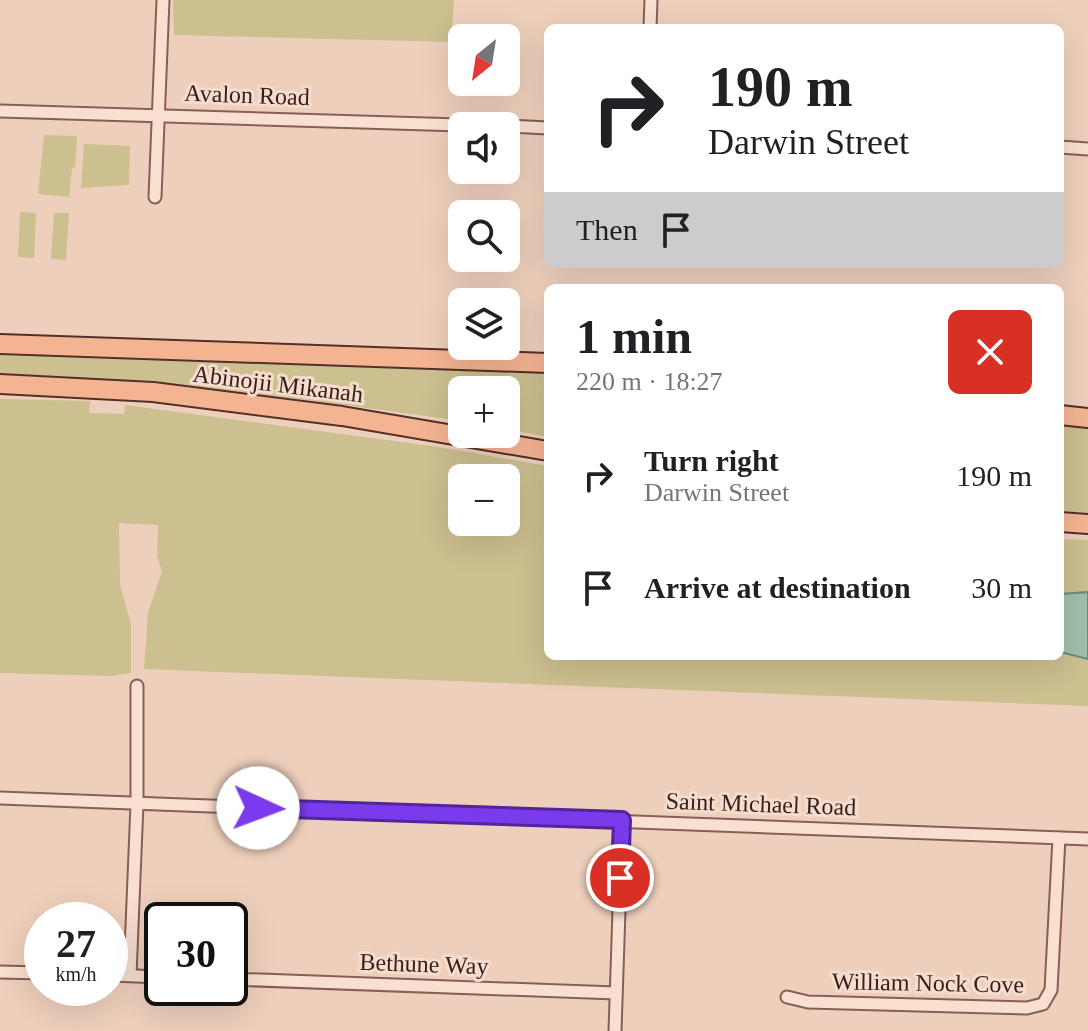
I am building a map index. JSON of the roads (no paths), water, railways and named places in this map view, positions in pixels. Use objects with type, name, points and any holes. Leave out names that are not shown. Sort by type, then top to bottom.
[{"type":"main road","name":"Abinojii Mikanah","points":[[0,344],[544,363]]},
{"type":"main road","name":"Abinojii Mikanah","points":[[0,384],[153,392],[342,416],[544,450]]},
{"type":"main road","points":[[1064,415],[1088,418]]},
{"type":"main road","points":[[1064,522],[1088,524]]},
{"type":"street","points":[[155,197],[163,0]]},
{"type":"street","points":[[650,24],[651,0]]},
{"type":"street","name":"Avalon Road","points":[[0,111],[448,124]]},
{"type":"street","points":[[520,127],[544,128]]},
{"type":"street","points":[[1064,147],[1088,149]]},
{"type":"street","points":[[137,686],[137,804],[130,975],[144,976]]},
{"type":"street","name":"Saint Michael Road","points":[[0,798],[1088,839]]},
{"type":"street","points":[[615,1031],[622,820]]},
{"type":"street","name":"William Nock Cove","points":[[787,997],[808,1002],[902,1005],[1027,1008],[1043,1004],[1051,990],[1059,838]]},
{"type":"street","points":[[0,972],[24,973]]},
{"type":"street","name":"Bethune Way","points":[[248,980],[616,993]]}]
